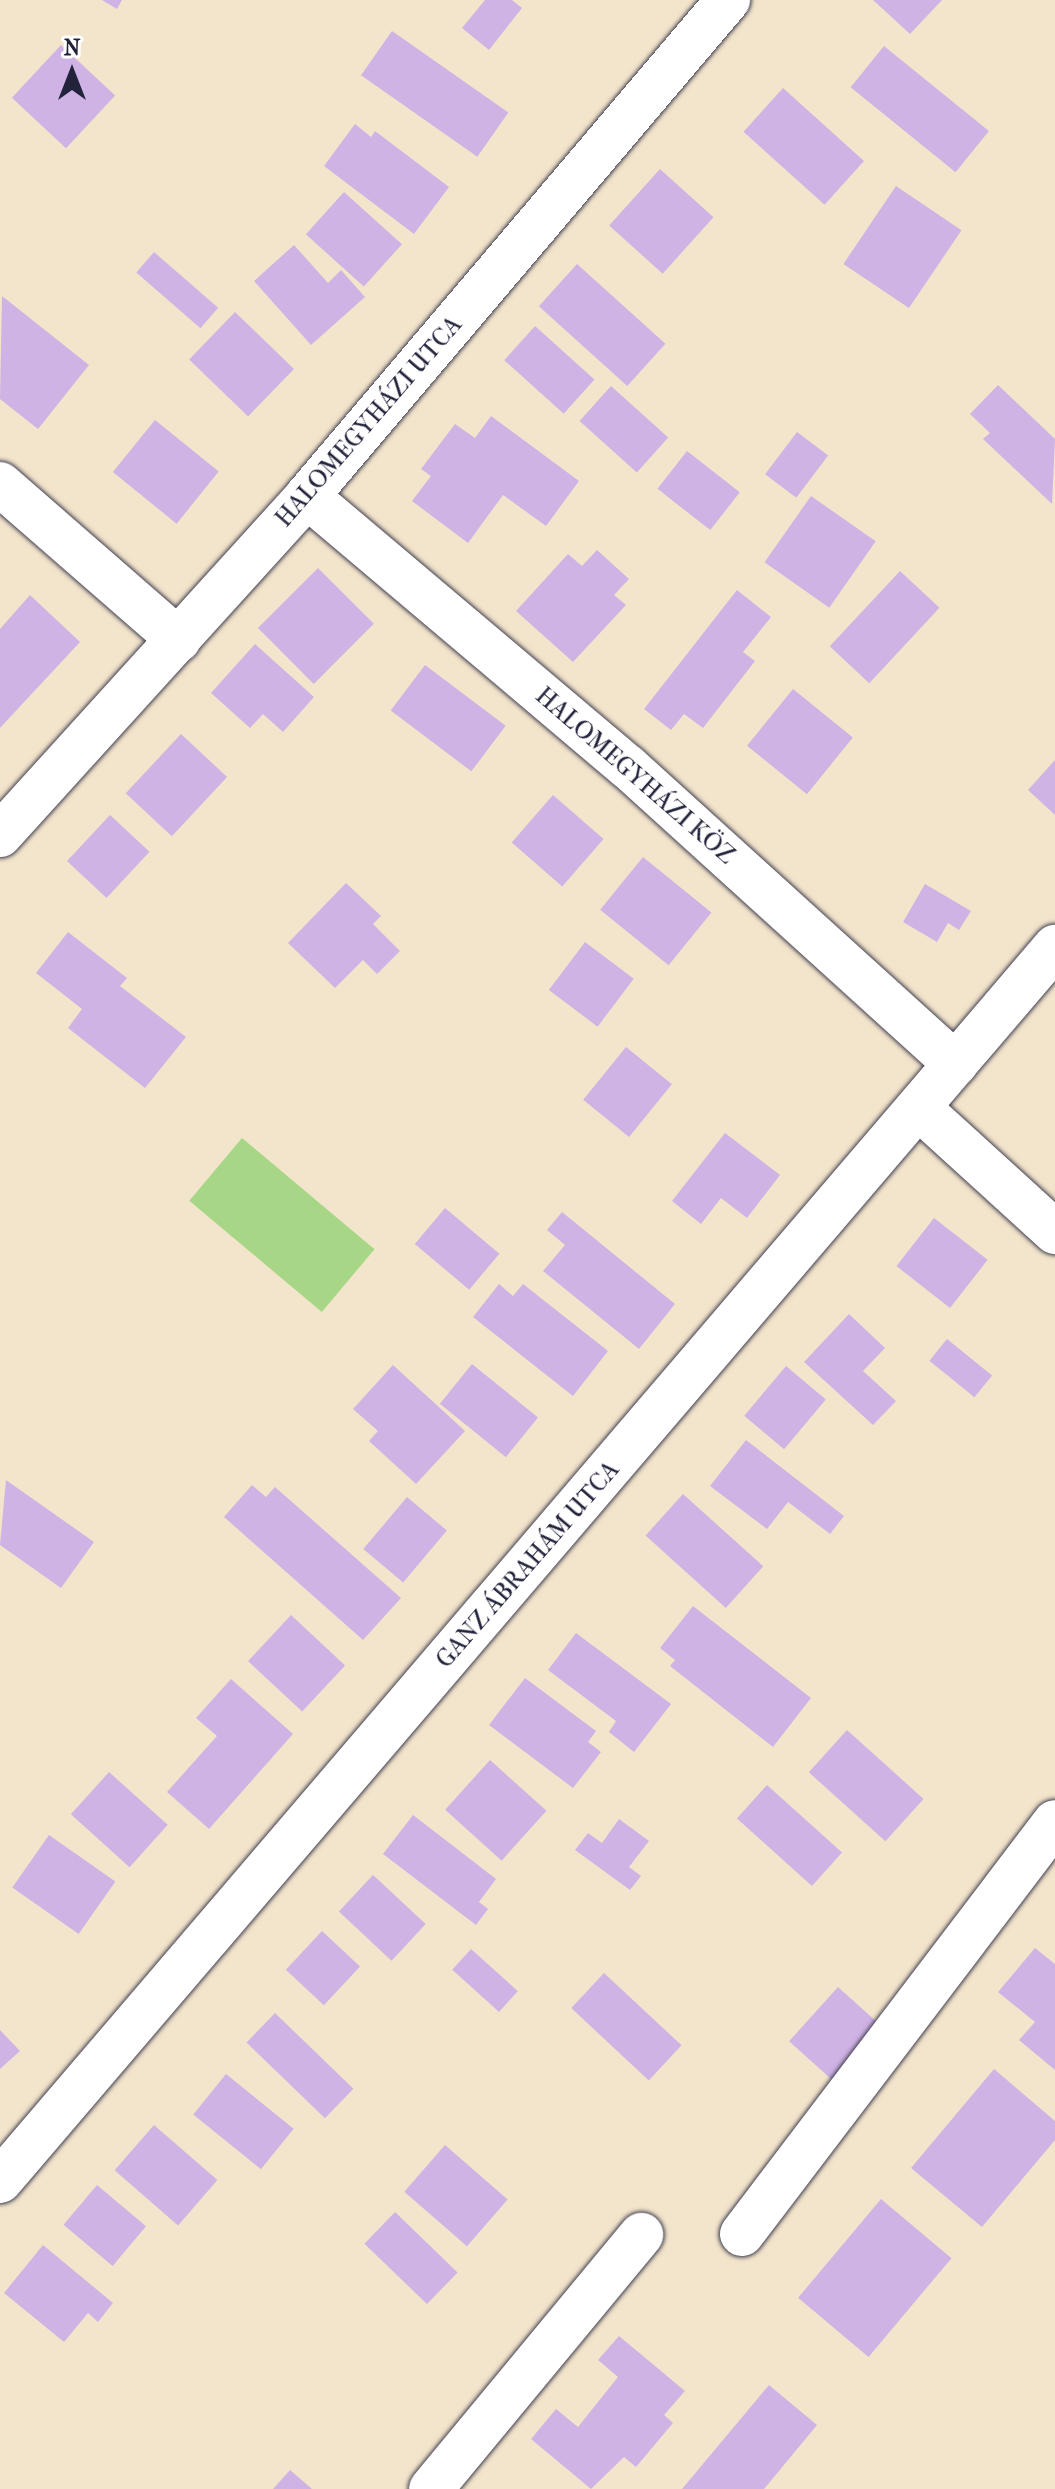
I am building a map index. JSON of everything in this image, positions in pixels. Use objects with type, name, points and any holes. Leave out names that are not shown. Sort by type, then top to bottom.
[{"type":"street","name":"HALOMEGYHÁZI UTCA","points":[[0,835],[307,496],[728,0]]},
{"type":"street","points":[[0,484],[179,640]]},
{"type":"street","name":"HALOMEGYHÁZI KÖZ","points":[[307,496],[628,767],[956,1064]]},
{"type":"street","name":"GANZ ÁBRAHÁM UTCA","points":[[0,2181],[920,1109],[1055,947]]},
{"type":"street","points":[[920,1109],[1055,1232]]},
{"type":"street","points":[[742,2234],[1055,1822]]},
{"type":"street","points":[[431,2489],[641,2235]]},
{"type":"green space","points":[[242,1138],[375,1249],[322,1312],[189,1201]]},
{"type":"building","points":[[102,0],[122,0],[117,9]]},
{"type":"building","points":[[485,0],[512,0],[522,8],[489,50],[462,28]]},
{"type":"building","points":[[873,0],[942,0],[910,34]]},
{"type":"building","points":[[392,31],[508,112],[477,157],[361,75]]},
{"type":"building","points":[[61,45],[115,95],[66,148],[12,98]]},
{"type":"building","points":[[884,46],[989,131],[956,172],[851,87]]},
{"type":"building","points":[[783,88],[864,161],[825,205],[744,132]]},
{"type":"building","points":[[355,124],[371,137],[375,131],[449,187],[414,234],[324,166]]},
{"type":"building","points":[[660,169],[714,217],[663,274],[609,225]]},
{"type":"building","points":[[896,186],[961,230],[909,308],[843,264]]},
{"type":"building","points":[[344,192],[402,244],[364,287],[306,234]]},
{"type":"building","points":[[294,245],[328,283],[341,270],[365,297],[311,345],[254,281]]},
{"type":"building","points":[[154,252],[218,308],[200,328],[136,272]]},
{"type":"building","points":[[577,264],[665,344],[627,386],[539,306]]},
{"type":"building","points":[[2,296],[89,365],[38,429],[0,399]]},
{"type":"building","points":[[235,312],[294,369],[248,416],[189,359]]},
{"type":"building","points":[[535,326],[594,380],[564,414],[504,360]]},
{"type":"building","points":[[998,385],[1055,439],[1052,504],[983,439],[990,433],[970,414]]},
{"type":"building","points":[[611,386],[668,438],[637,472],[580,421]]},
{"type":"building","points":[[491,416],[579,481],[546,526],[503,495],[468,543],[412,501],[431,476],[421,469],[455,424],[475,438]]},
{"type":"building","points":[[155,420],[219,472],[177,524],[113,472]]},
{"type":"building","points":[[797,432],[828,455],[796,498],[765,474]]},
{"type":"building","points":[[687,451],[740,492],[710,530],[657,489]]},
{"type":"building","points":[[811,496],[876,541],[829,608],[765,562]]},
{"type":"building","points":[[597,550],[629,579],[614,595],[626,605],[573,662],[516,611],[568,554],[582,566]]},
{"type":"building","points":[[318,568],[374,624],[314,684],[258,628]]},
{"type":"building","points":[[900,571],[939,608],[869,683],[830,646]]},
{"type":"building","points":[[737,590],[771,617],[743,652],[755,661],[703,728],[684,714],[671,730],[644,709]]},
{"type":"building","points":[[30,595],[80,642],[0,728],[0,629]]},
{"type":"building","points":[[255,644],[314,697],[283,732],[263,714],[250,728],[211,693]]},
{"type":"building","points":[[425,665],[506,726],[471,771],[391,711]]},
{"type":"building","points":[[793,689],[853,737],[807,794],[747,746]]},
{"type":"building","points":[[181,734],[227,777],[172,836],[126,793]]},
{"type":"building","points":[[1055,760],[1055,815],[1028,790]]},
{"type":"building","points":[[553,795],[604,839],[562,887],[512,843]]},
{"type":"building","points":[[110,815],[149,852],[107,898],[67,861]]},
{"type":"building","points":[[643,857],[711,912],[669,965],[600,910]]},
{"type":"building","points":[[346,883],[381,916],[373,924],[400,951],[377,974],[363,960],[335,988],[288,943]]},
{"type":"building","points":[[925,884],[971,911],[959,930],[948,923],[937,942],[903,922]]},
{"type":"building","points":[[68,932],[127,978],[120,986],[186,1037],[145,1088],[68,1028],[82,1009],[36,973]]},
{"type":"building","points":[[585,942],[634,979],[598,1027],[549,990]]},
{"type":"building","points":[[626,1047],[672,1084],[629,1137],[583,1100]]},
{"type":"building","points":[[725,1133],[780,1175],[747,1218],[721,1198],[701,1224],[672,1201]]},
{"type":"building","points":[[445,1208],[499,1254],[469,1290],[415,1244]]},
{"type":"building","points":[[562,1212],[675,1304],[639,1349],[543,1271],[565,1245],[547,1230]]},
{"type":"building","points":[[934,1218],[988,1260],[950,1308],[896,1266]]},
{"type":"building","points":[[499,1284],[513,1296],[523,1284],[608,1351],[573,1396],[473,1317]]},
{"type":"building","points":[[849,1314],[885,1348],[863,1371],[896,1401],[873,1425],[804,1362]]},
{"type":"building","points":[[947,1339],[992,1376],[974,1397],[929,1361]]},
{"type":"building","points":[[472,1364],[538,1417],[506,1457],[440,1404]]},
{"type":"building","points":[[393,1365],[465,1431],[416,1484],[369,1441],[378,1431],[353,1409]]},
{"type":"building","points":[[786,1366],[826,1399],[784,1449],[744,1416]]},
{"type":"building","points":[[746,1440],[844,1516],[830,1534],[788,1502],[767,1529],[710,1486]]},
{"type":"building","points":[[6,1480],[94,1542],[61,1588],[0,1545]]},
{"type":"building","points":[[252,1485],[266,1497],[275,1487],[401,1598],[363,1640],[224,1517]]},
{"type":"building","points":[[683,1494],[763,1566],[726,1608],[646,1536]]},
{"type":"building","points":[[407,1497],[447,1530],[403,1583],[363,1549]]},
{"type":"building","points":[[693,1606],[811,1698],[773,1747],[670,1666],[675,1660],[660,1648]]},
{"type":"building","points":[[291,1615],[345,1665],[302,1712],[248,1661]]},
{"type":"building","points":[[576,1633],[671,1704],[634,1752],[609,1732],[616,1721],[548,1670]]},
{"type":"building","points":[[525,1678],[596,1731],[588,1742],[601,1752],[573,1788],[489,1725]]},
{"type":"building","points":[[231,1679],[293,1734],[209,1829],[167,1792],[217,1736],[196,1718]]},
{"type":"building","points":[[847,1730],[924,1799],[885,1841],[809,1772]]},
{"type":"building","points":[[490,1760],[546,1811],[502,1861],[445,1810]]},
{"type":"building","points":[[109,1772],[168,1825],[130,1867],[71,1814]]},
{"type":"building","points":[[767,1785],[842,1853],[812,1886],[737,1818]]},
{"type":"building","points":[[413,1815],[496,1879],[479,1902],[488,1909],[476,1925],[383,1854]]},
{"type":"building","points":[[619,1819],[649,1841],[629,1867],[641,1876],[630,1890],[575,1850],[588,1833],[602,1843]]},
{"type":"building","points":[[49,1835],[115,1881],[79,1934],[12,1887]]},
{"type":"building","points":[[373,1875],[426,1924],[392,1961],[339,1912]]},
{"type":"building","points":[[322,1931],[360,1966],[324,2005],[286,1970]]},
{"type":"building","points":[[1035,1948],[1055,1964],[1055,2070],[1019,2040],[1035,2022],[998,1992]]},
{"type":"building","points":[[471,1949],[518,1991],[499,2012],[452,1970]]},
{"type":"building","points":[[604,1973],[682,2045],[649,2080],[571,2008]]},
{"type":"building","points":[[838,1987],[895,2039],[846,2093],[789,2041]]},
{"type":"building","points":[[275,2013],[353,2089],[325,2118],[247,2042]]},
{"type":"building","points":[[0,2030],[20,2051],[0,2069]]},
{"type":"building","points":[[994,2069],[1055,2121],[1055,2140],[982,2227],[911,2168]]},
{"type":"building","points":[[226,2074],[294,2129],[261,2169],[193,2114]]},
{"type":"building","points":[[154,2125],[217,2180],[178,2225],[115,2170]]},
{"type":"building","points":[[445,2145],[508,2199],[467,2246],[404,2192]]},
{"type":"building","points":[[97,2185],[146,2226],[113,2266],[64,2225]]},
{"type":"building","points":[[881,2199],[951,2258],[869,2357],[798,2298]]},
{"type":"building","points":[[395,2212],[458,2272],[427,2304],[364,2244]]},
{"type":"building","points":[[43,2245],[113,2303],[98,2322],[88,2313],[64,2342],[4,2293]]},
{"type":"building","points":[[619,2336],[685,2391],[664,2415],[673,2423],[636,2467],[624,2457],[591,2489],[531,2439],[556,2409],[578,2427],[618,2377],[598,2360]]},
{"type":"building","points":[[769,2385],[817,2425],[764,2489],[682,2489]]},
{"type":"building","points":[[290,2470],[312,2489],[273,2489]]}]
